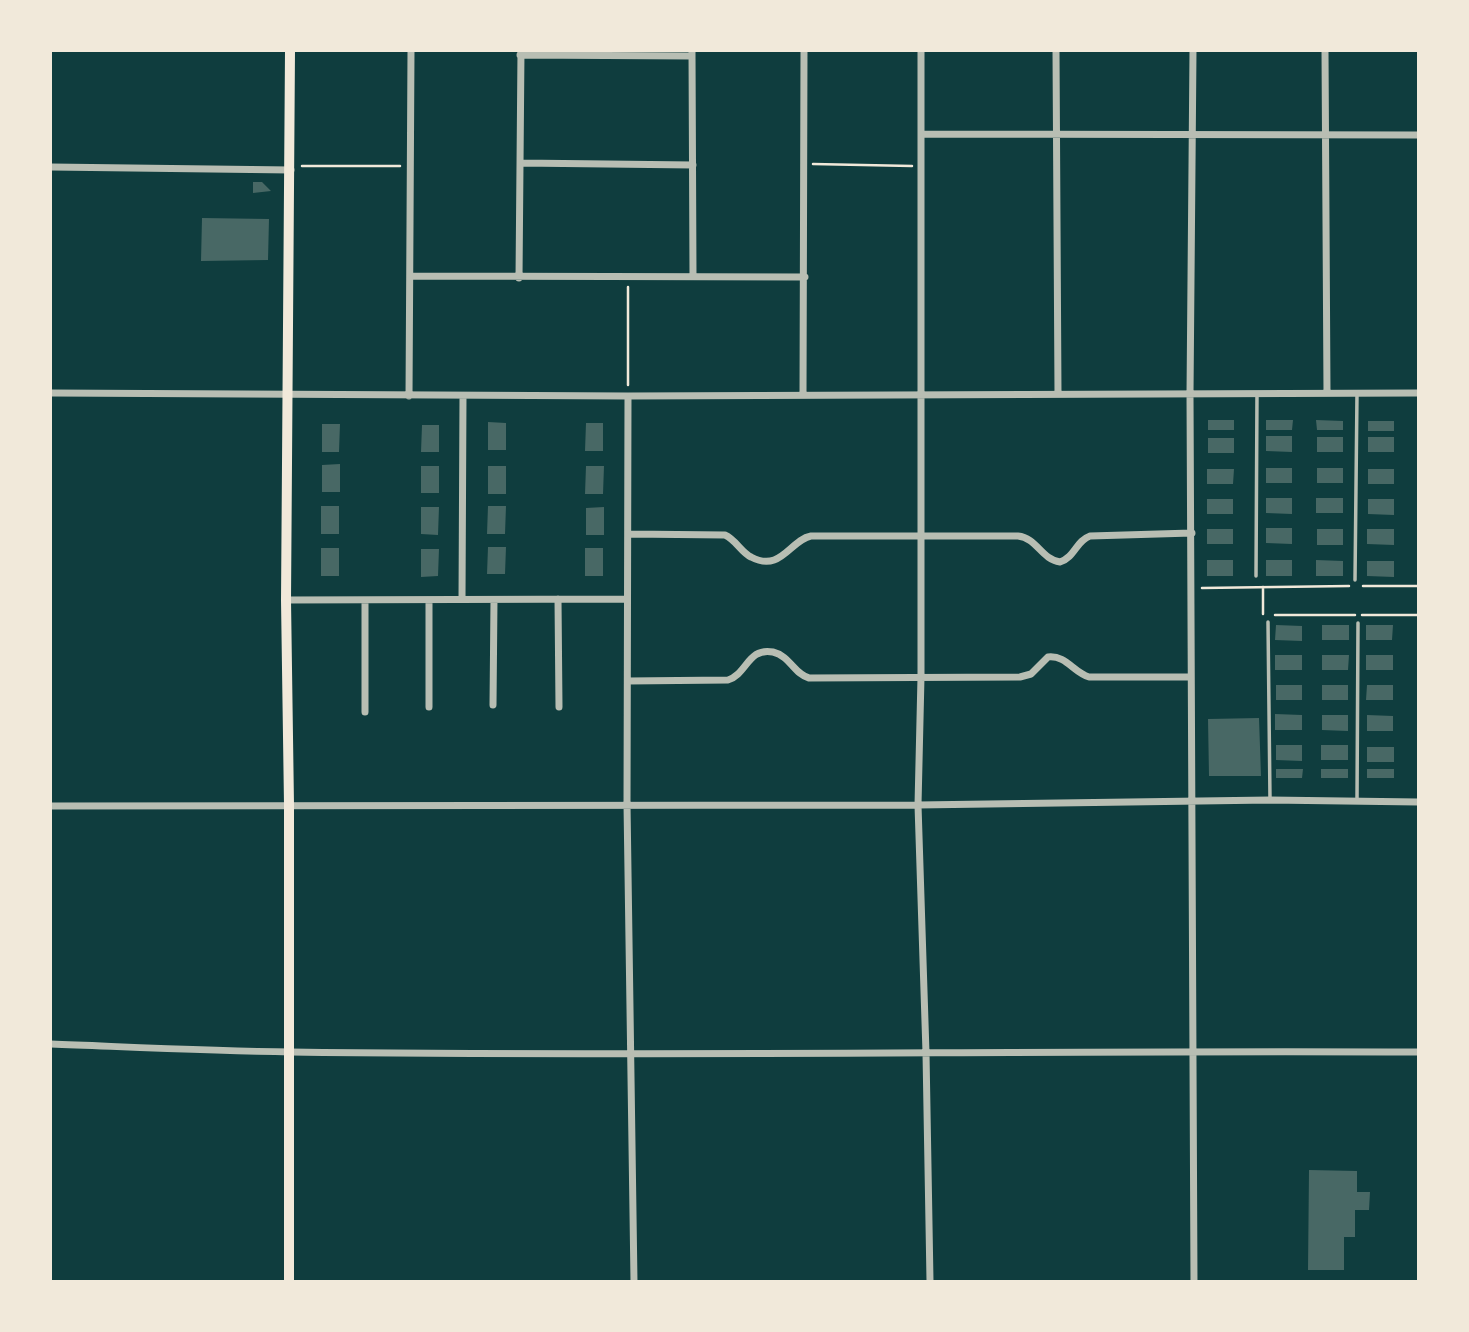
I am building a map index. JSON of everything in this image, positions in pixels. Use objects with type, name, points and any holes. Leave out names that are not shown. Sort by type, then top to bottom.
[{"type":"main road","points":[[289,1281],[286,600],[290,51]]},
{"type":"street","points":[[409,396],[411,51]]},
{"type":"street","points":[[803,395],[804,51]]},
{"type":"street","points":[[921,51],[921,677],[918,804],[930,1281]]},
{"type":"street","points":[[1056,51],[1058,394]]},
{"type":"street","points":[[1193,51],[1190,394],[1194,1281]]},
{"type":"street","points":[[1325,51],[1327,393]]},
{"type":"street","points":[[519,278],[521,53],[692,53],[693,275]]},
{"type":"street","points":[[922,134],[1418,135]]},
{"type":"street","points":[[520,163],[693,165]]},
{"type":"street","points":[[51,167],[291,168]]},
{"type":"street","points":[[411,276],[804,277]]},
{"type":"street","points":[[51,393],[289,396],[1418,393]]},
{"type":"street","points":[[462,599],[463,396]]},
{"type":"street","points":[[628,396],[627,804],[634,1281]]},
{"type":"street","points":[[629,534],[725,535],[754,559],[766,560],[784,556],[798,541],[811,536],[1025,536],[1046,557],[1060,562],[1069,558],[1082,540],[1090,536],[1192,533]]},
{"type":"street","points":[[558,599],[559,707]]},
{"type":"street","points":[[286,600],[627,599]]},
{"type":"street","points":[[365,600],[365,712]]},
{"type":"street","points":[[429,600],[429,707]]},
{"type":"street","points":[[493,705],[494,600]]},
{"type":"street","points":[[628,681],[728,680],[739,674],[751,657],[765,651],[785,657],[798,673],[809,678],[1020,677],[1031,674],[1048,657],[1056,656],[1089,677],[1191,677]]},
{"type":"street","points":[[51,806],[918,804],[1270,800],[1418,802]]},
{"type":"street","points":[[51,1044],[288,1052],[1418,1052]]},
{"type":"lane","points":[[1256,576],[1257,393]]},
{"type":"lane","points":[[1355,580],[1357,394]]},
{"type":"lane","points":[[1268,622],[1270,800]]},
{"type":"lane","points":[[1357,623],[1357,801]]},
{"type":"path","points":[[804,164],[922,166]]},
{"type":"path","points":[[291,168],[411,166]]},
{"type":"path","points":[[628,276],[628,396]]},
{"type":"path","points":[[1191,588],[1418,586]]},
{"type":"path","points":[[1264,615],[1418,615]]},
{"type":"building","points":[[253,182],[262,182],[271,191],[253,193]]},
{"type":"building","points":[[202,218],[269,219],[268,260],[201,261]]},
{"type":"building","points":[[1208,420],[1234,420],[1234,430],[1208,430]]},
{"type":"building","points":[[1266,420],[1293,420],[1292,430],[1266,430]]},
{"type":"building","points":[[1316,420],[1343,421],[1343,430],[1317,430]]},
{"type":"building","points":[[1368,421],[1394,421],[1394,431],[1368,431]]},
{"type":"building","points":[[488,422],[506,423],[506,450],[488,450]]},
{"type":"building","points":[[586,423],[603,423],[603,451],[585,451]]},
{"type":"building","points":[[322,424],[340,424],[339,452],[322,452]]},
{"type":"building","points":[[422,425],[439,425],[439,452],[421,452]]},
{"type":"building","points":[[1266,436],[1292,436],[1292,452],[1266,451]]},
{"type":"building","points":[[1317,437],[1343,437],[1343,452],[1317,452]]},
{"type":"building","points":[[1368,437],[1394,437],[1394,452],[1368,452]]},
{"type":"building","points":[[1208,438],[1234,438],[1234,453],[1208,453]]},
{"type":"building","points":[[340,464],[340,492],[322,492],[322,465]]},
{"type":"building","points":[[421,466],[439,466],[439,493],[421,493]]},
{"type":"building","points":[[488,466],[506,466],[506,494],[488,494]]},
{"type":"building","points":[[586,466],[604,466],[603,494],[585,494]]},
{"type":"building","points":[[1266,468],[1292,468],[1292,483],[1266,483]]},
{"type":"building","points":[[1317,468],[1343,468],[1343,483],[1317,483]]},
{"type":"building","points":[[1207,469],[1234,469],[1233,484],[1207,484]]},
{"type":"building","points":[[1368,469],[1394,469],[1394,484],[1368,484]]},
{"type":"building","points":[[1266,498],[1292,498],[1292,514],[1266,513]]},
{"type":"building","points":[[1316,498],[1343,498],[1343,513],[1316,513]]},
{"type":"building","points":[[1207,499],[1233,499],[1233,514],[1207,514]]},
{"type":"building","points":[[1368,499],[1394,499],[1394,515],[1368,514]]},
{"type":"building","points":[[321,506],[339,506],[339,534],[321,534]]},
{"type":"building","points":[[488,506],[506,506],[505,534],[487,534]]},
{"type":"building","points":[[421,507],[439,507],[438,535],[421,534]]},
{"type":"building","points":[[604,507],[604,535],[586,535],[586,508]]},
{"type":"building","points":[[1266,528],[1292,528],[1292,544],[1266,543]]},
{"type":"building","points":[[1207,529],[1233,529],[1233,544],[1207,544]]},
{"type":"building","points":[[1317,529],[1343,529],[1343,545],[1317,545]]},
{"type":"building","points":[[1367,529],[1394,529],[1394,545],[1367,544]]},
{"type":"building","points":[[488,547],[506,547],[505,574],[487,574]]},
{"type":"building","points":[[321,548],[339,548],[339,576],[321,576]]},
{"type":"building","points":[[585,548],[603,548],[603,576],[585,576]]},
{"type":"building","points":[[421,549],[439,549],[438,576],[421,577]]},
{"type":"building","points":[[1207,560],[1233,560],[1233,576],[1207,576]]},
{"type":"building","points":[[1266,560],[1292,560],[1292,576],[1266,576]]},
{"type":"building","points":[[1316,560],[1343,561],[1343,576],[1316,576]]},
{"type":"building","points":[[1367,561],[1394,561],[1394,577],[1367,576]]},
{"type":"building","points":[[1276,625],[1302,626],[1302,641],[1275,640]]},
{"type":"building","points":[[1322,625],[1349,625],[1349,640],[1322,640]]},
{"type":"building","points":[[1366,625],[1393,625],[1392,640],[1366,640]]},
{"type":"building","points":[[1275,655],[1302,655],[1302,670],[1275,670]]},
{"type":"building","points":[[1322,655],[1349,655],[1348,670],[1322,670]]},
{"type":"building","points":[[1366,655],[1393,655],[1393,670],[1366,670]]},
{"type":"building","points":[[1276,685],[1302,685],[1302,700],[1276,700]]},
{"type":"building","points":[[1322,685],[1348,685],[1348,700],[1322,700]]},
{"type":"building","points":[[1367,685],[1393,685],[1393,700],[1366,700]]},
{"type":"building","points":[[1275,714],[1302,715],[1302,730],[1275,730]]},
{"type":"building","points":[[1322,715],[1348,715],[1348,731],[1322,730]]},
{"type":"building","points":[[1367,715],[1393,716],[1393,731],[1367,731]]},
{"type":"building","points":[[1259,718],[1261,776],[1209,776],[1208,719]]},
{"type":"building","points":[[1276,745],[1302,745],[1302,761],[1276,760]]},
{"type":"building","points":[[1321,745],[1348,745],[1348,760],[1321,760]]},
{"type":"building","points":[[1367,747],[1394,747],[1394,762],[1367,762]]},
{"type":"building","points":[[1276,769],[1303,769],[1302,778],[1276,778]]},
{"type":"building","points":[[1321,769],[1348,769],[1348,778],[1321,778]]},
{"type":"building","points":[[1367,769],[1394,769],[1394,778],[1367,778]]},
{"type":"building","points":[[1309,1170],[1357,1171],[1357,1192],[1370,1192],[1369,1210],[1355,1210],[1355,1237],[1344,1237],[1344,1270],[1308,1270]]}]
